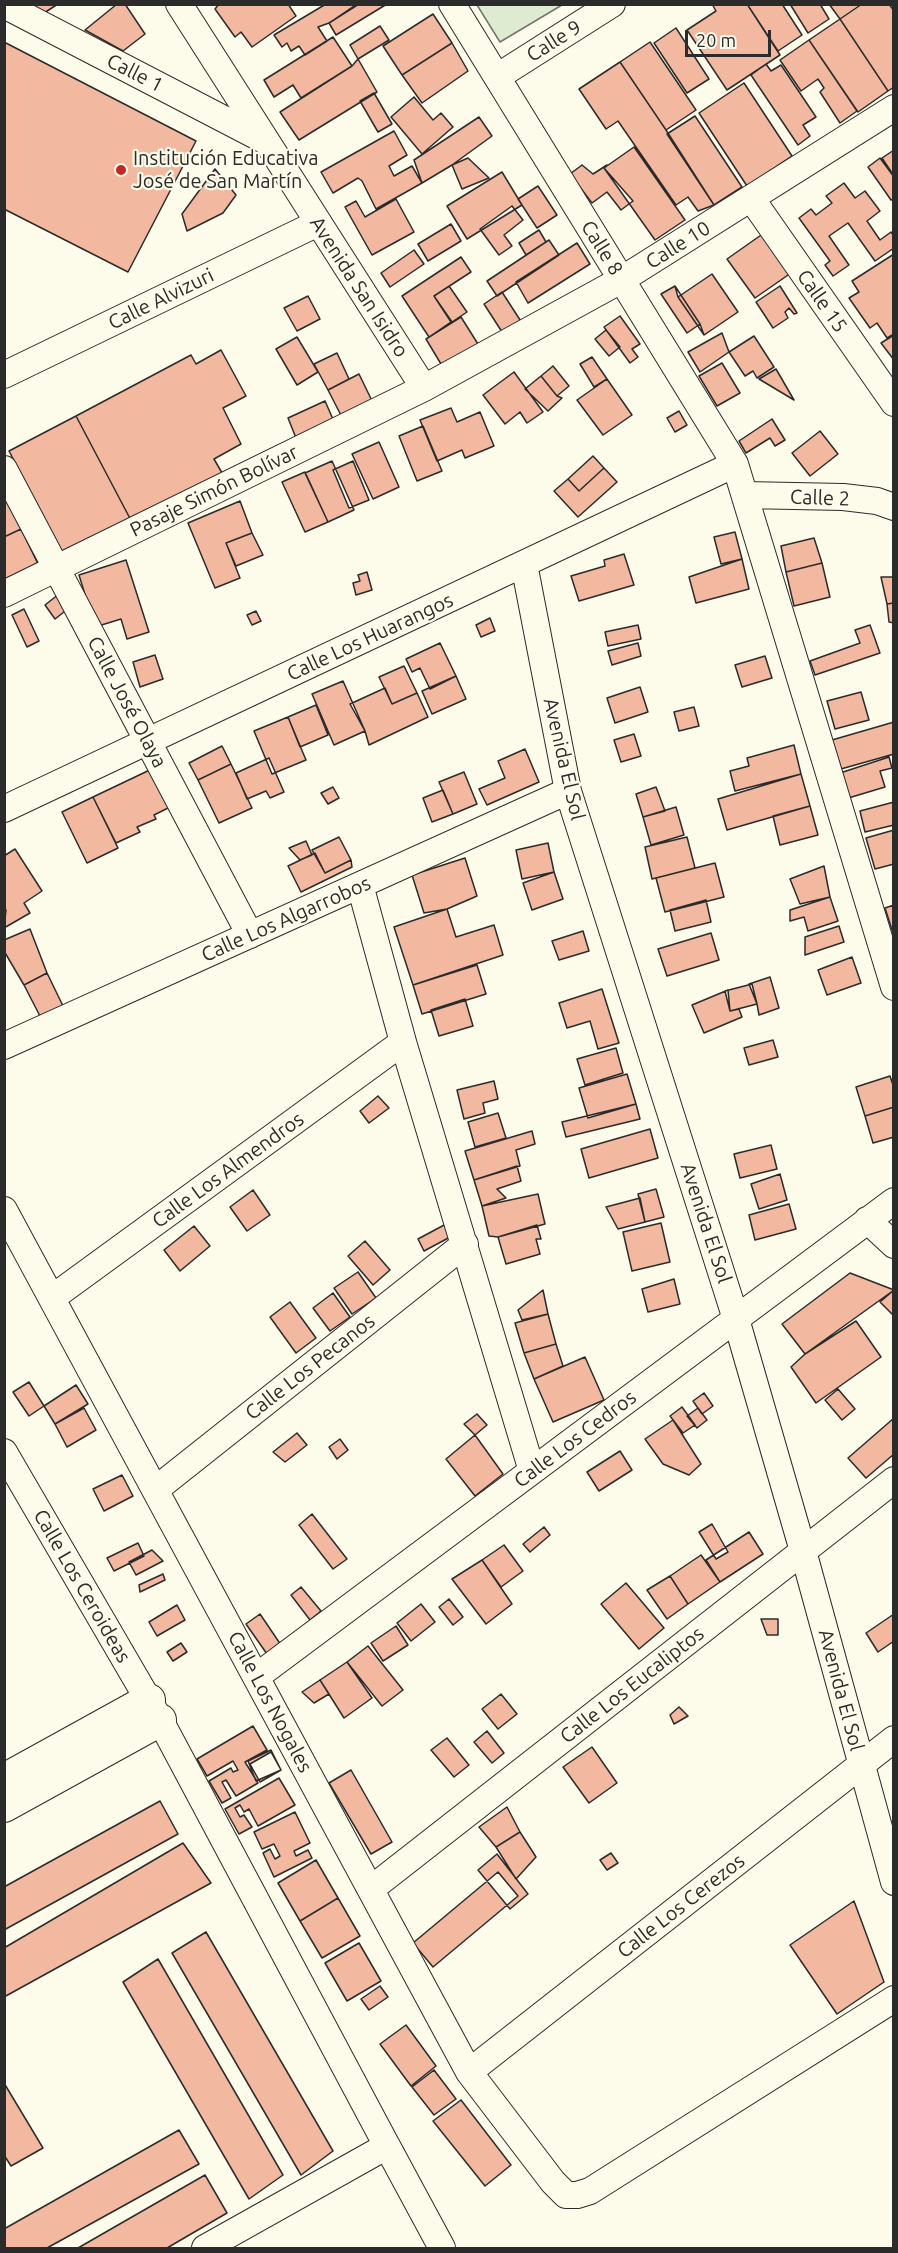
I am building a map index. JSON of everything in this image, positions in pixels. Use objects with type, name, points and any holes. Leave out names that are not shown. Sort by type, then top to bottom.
[{"type":"street","name":"Avenida San Isidro","points":[[179,4],[424,388]]},
{"type":"street","name":"Calle 8","points":[[452,4],[735,464],[894,987]]},
{"type":"street","name":"Calle 9","points":[[496,77],[612,4]]},
{"type":"street","name":"Calle 1","points":[[4,5],[266,141]]},
{"type":"street","name":"Calle 10","points":[[424,388],[621,280],[894,108]]},
{"type":"street","name":"Calle 15","points":[[751,198],[894,404]]},
{"type":"street","name":"Calle Alvizuri","points":[[4,375],[318,223]]},
{"type":"street","name":"Pasaje Simón Bolívar","points":[[4,594],[424,388]]},
{"type":"street","name":"Calle Los Huarangos","points":[[4,809],[735,464]]},
{"type":"street","name":"Calle José Olaya","points":[[4,469],[250,935]]},
{"type":"street","name":"Calle 2","points":[[746,495],[843,497],[877,501],[894,507]]},
{"type":"street","name":"Avenida El Sol","points":[[524,564],[568,791],[736,1318],[894,1881]]},
{"type":"street","name":"Calle Los Algarrobos","points":[[4,1046],[568,791]]},
{"type":"street","points":[[360,885],[403,1042],[532,1471]]},
{"type":"street","name":"Calle Los Almendros","points":[[52,1298],[403,1042]]},
{"type":"street","name":"Calle Los Cedros","points":[[256,1677],[894,1201]]},
{"type":"street","name":"Calle Los Nogales","points":[[4,1210],[469,2072],[553,2182],[566,2195],[590,2191],[894,1999]]},
{"type":"street","points":[[867,1220],[894,1245]]},
{"type":"street","name":"Calle Los Pecanos","points":[[155,1490],[465,1244]]},
{"type":"street","name":"Calle Los Ceroideas","points":[[4,1452],[154,1710],[442,2248]]},
{"type":"street","name":"Calle Los Eucaliptos","points":[[371,1889],[894,1480]]},
{"type":"street","points":[[4,1780],[154,1710]]},
{"type":"street","points":[[4,1806],[154,1710]]},
{"type":"street","name":"Calle Los Cerezos","points":[[469,2072],[894,1739]]},
{"type":"street","points":[[205,2248],[387,2146]]},
{"type":"green space","points":[[477,5],[562,5],[500,42]]},
{"type":"building","points":[[30,4],[58,4],[44,13]]},
{"type":"building","points":[[117,4],[125,4],[145,34],[123,51],[85,30]]},
{"type":"building","points":[[219,4],[288,4],[296,16],[252,47],[241,32],[235,37],[215,9]]},
{"type":"building","points":[[326,4],[357,4],[329,23],[318,27],[327,41],[305,55],[299,46],[291,51],[287,43],[282,47],[274,35]]},
{"type":"building","points":[[359,4],[387,4],[336,35],[329,23]]},
{"type":"building","points":[[712,4],[747,4],[780,55],[727,90],[687,30],[716,11]]},
{"type":"building","points":[[747,4],[782,4],[802,35],[778,51]]},
{"type":"building","points":[[790,4],[820,4],[829,19],[808,33]]},
{"type":"building","points":[[829,4],[862,4],[840,19]]},
{"type":"building","points":[[862,4],[889,4],[894,11],[894,87],[888,91],[840,19]]},
{"type":"building","points":[[433,14],[452,43],[402,75],[383,46]]},
{"type":"building","points":[[840,19],[888,91],[858,112],[809,40]]},
{"type":"building","points":[[380,26],[389,40],[358,59],[350,45]]},
{"type":"building","points":[[676,28],[709,79],[687,93],[654,43]]},
{"type":"building","points":[[333,37],[352,66],[301,98],[293,85],[274,97],[264,80]]},
{"type":"building","points":[[809,40],[857,111],[840,123],[820,92],[824,88],[818,79],[801,91],[780,60]]},
{"type":"building","points":[[4,42],[196,141],[128,272],[4,209]]},
{"type":"building","points":[[650,42],[696,110],[666,130],[620,62]]},
{"type":"building","points":[[452,43],[468,71],[422,103],[402,75]]},
{"type":"building","points":[[358,59],[377,92],[299,140],[280,112],[352,66]]},
{"type":"building","points":[[620,62],[714,205],[698,211],[688,197],[676,205],[618,121],[606,129],[579,89]]},
{"type":"building","points":[[766,64],[771,71],[781,65],[816,117],[803,125],[810,136],[798,145],[751,75]]},
{"type":"building","points":[[744,83],[792,156],[747,186],[699,113]]},
{"type":"building","points":[[374,93],[392,124],[378,132],[360,101]]},
{"type":"building","points":[[414,97],[433,120],[441,113],[453,127],[422,154],[391,117]]},
{"type":"building","points":[[695,116],[742,187],[714,205],[667,134]]},
{"type":"building","points":[[479,117],[492,136],[422,183],[414,160]]},
{"type":"building","points":[[394,131],[407,155],[389,166],[394,176],[412,166],[422,183],[376,209],[362,181],[358,178],[333,193],[321,172]]},
{"type":"building","points":[[634,147],[685,220],[655,240],[604,168]]},
{"type":"building","points":[[894,150],[894,176],[882,158]]},
{"type":"building","points":[[468,158],[489,178],[462,189],[452,165]]},
{"type":"building","points":[[880,158],[894,177],[894,199],[891,200],[868,167]]},
{"type":"building","points":[[582,165],[593,174],[607,165],[604,168],[633,201],[621,210],[607,192],[592,203],[570,174]]},
{"type":"building","points":[[215,169],[236,195],[223,213],[187,231],[182,214]]},
{"type":"building","points":[[502,172],[522,205],[467,239],[447,206]]},
{"type":"building","points":[[844,183],[855,198],[865,191],[880,211],[867,221],[880,240],[891,232],[894,236],[894,248],[875,261],[848,223],[829,236],[849,265],[833,276],[825,265],[830,261],[799,218],[811,209],[816,215],[832,203],[826,196]]},
{"type":"building","points":[[538,186],[557,215],[537,228],[518,199]]},
{"type":"building","points":[[396,199],[414,232],[372,255],[345,207],[356,201],[365,217]]},
{"type":"building","points":[[512,206],[523,220],[504,235],[512,246],[499,255],[480,229]]},
{"type":"building","points":[[451,224],[461,241],[428,261],[418,244]]},
{"type":"building","points":[[539,230],[546,242],[526,255],[519,243]]},
{"type":"building","points":[[764,233],[791,273],[755,298],[727,259]]},
{"type":"building","points":[[549,240],[559,255],[497,296],[487,281]]},
{"type":"building","points":[[577,243],[590,264],[528,303],[516,282]]},
{"type":"building","points":[[414,250],[424,264],[390,287],[381,273]]},
{"type":"building","points":[[894,254],[894,334],[887,338],[877,323],[870,328],[849,298],[859,292],[852,281]]},
{"type":"building","points":[[461,257],[471,272],[434,296],[451,322],[429,337],[402,296]]},
{"type":"building","points":[[712,274],[738,312],[704,335],[678,297]]},
{"type":"building","points":[[449,286],[467,312],[452,322],[434,296]]},
{"type":"building","points":[[675,286],[700,324],[704,335],[678,297]]},
{"type":"building","points":[[675,286],[700,324],[687,333],[661,294]]},
{"type":"building","points":[[780,286],[797,313],[794,314],[789,308],[785,312],[788,318],[773,328],[756,302]]},
{"type":"building","points":[[502,292],[522,323],[504,335],[484,304]]},
{"type":"building","points":[[308,296],[320,319],[297,331],[284,308]]},
{"type":"building","points":[[620,316],[640,344],[632,349],[638,357],[630,363],[604,327]]},
{"type":"building","points":[[461,317],[483,352],[447,374],[426,339]]},
{"type":"building","points":[[606,330],[620,347],[609,356],[595,339]]},
{"type":"building","points":[[722,333],[729,352],[700,372],[688,352]]},
{"type":"building","points":[[894,335],[894,360],[881,343]]},
{"type":"building","points":[[754,336],[774,367],[757,378],[753,371],[745,376],[729,352]]},
{"type":"building","points":[[297,337],[318,372],[297,385],[276,349]]},
{"type":"building","points":[[221,350],[246,396],[223,408],[241,444],[214,459],[225,478],[134,526],[76,416],[191,355],[196,364]]},
{"type":"building","points":[[337,353],[349,379],[328,390],[314,364]]},
{"type":"building","points":[[592,357],[607,379],[594,387],[580,364]]},
{"type":"building","points":[[722,363],[740,393],[717,406],[699,376]]},
{"type":"building","points":[[553,366],[569,386],[557,396],[541,376]]},
{"type":"building","points":[[776,369],[794,400],[759,379]]},
{"type":"building","points":[[514,372],[543,412],[527,423],[520,412],[505,424],[483,395]]},
{"type":"building","points":[[359,374],[375,407],[345,423],[328,390]]},
{"type":"building","points":[[541,376],[557,396],[562,398],[548,411],[525,389]]},
{"type":"building","points":[[607,379],[632,415],[603,435],[577,400]]},
{"type":"building","points":[[325,401],[336,426],[298,443],[288,418]]},
{"type":"building","points":[[451,408],[457,422],[480,412],[494,446],[465,458],[462,450],[437,461],[420,420]]},
{"type":"building","points":[[679,411],[687,425],[675,432],[667,418]]},
{"type":"building","points":[[76,416],[134,526],[67,561],[9,451]]},
{"type":"building","points":[[772,419],[785,440],[775,446],[770,438],[746,453],[739,441]]},
{"type":"building","points":[[423,426],[442,471],[417,481],[399,436]]},
{"type":"building","points":[[820,431],[838,454],[810,476],[792,453]]},
{"type":"building","points":[[379,442],[399,487],[373,499],[352,454]]},
{"type":"building","points":[[593,456],[604,468],[579,491],[568,479]]},
{"type":"building","points":[[332,461],[354,510],[328,522],[305,473]]},
{"type":"building","points":[[353,461],[369,500],[349,508],[333,470]]},
{"type":"building","points":[[604,468],[617,482],[578,517],[554,491],[568,479],[579,491]]},
{"type":"building","points":[[305,472],[328,522],[305,532],[282,482]]},
{"type":"building","points":[[4,492],[21,529],[4,537]]},
{"type":"building","points":[[240,501],[252,533],[226,543],[240,578],[215,588],[188,523]]},
{"type":"building","points":[[21,529],[40,568],[4,584],[4,537]]},
{"type":"building","points":[[735,532],[742,559],[721,564],[714,537]]},
{"type":"building","points":[[252,533],[263,555],[236,566],[226,543]]},
{"type":"building","points":[[814,538],[822,563],[786,572],[781,546]]},
{"type":"building","points":[[624,554],[634,585],[579,601],[571,576],[605,566],[604,560]]},
{"type":"building","points":[[742,559],[749,589],[696,603],[689,577]]},
{"type":"building","points":[[126,560],[149,632],[127,639],[121,619],[95,627],[79,575]]},
{"type":"building","points":[[822,563],[830,597],[794,606],[786,572]]},
{"type":"building","points":[[367,572],[372,590],[356,595],[353,583],[360,581],[358,575]]},
{"type":"building","points":[[881,577],[894,577],[894,603],[887,604]]},
{"type":"building","points":[[59,594],[69,608],[55,619],[45,605]]},
{"type":"building","points":[[894,603],[894,623],[889,622],[887,604]]},
{"type":"building","points":[[24,609],[39,641],[27,647],[12,615]]},
{"type":"building","points":[[256,611],[261,621],[252,625],[247,615]]},
{"type":"building","points":[[490,618],[495,631],[481,637],[476,625]]},
{"type":"building","points":[[638,625],[641,639],[608,646],[605,632]]},
{"type":"building","points":[[870,625],[880,653],[815,675],[810,661],[860,643],[855,630]]},
{"type":"building","points":[[440,643],[456,676],[430,689],[420,668],[412,672],[406,659]]},
{"type":"building","points":[[638,643],[641,656],[612,665],[608,651]]},
{"type":"building","points":[[155,655],[163,679],[140,687],[133,662]]},
{"type":"building","points":[[765,656],[772,678],[742,687],[735,665]]},
{"type":"building","points":[[404,666],[417,693],[392,704],[379,677]]},
{"type":"building","points":[[456,676],[466,699],[432,714],[422,691]]},
{"type":"building","points":[[343,681],[365,731],[334,745],[312,694]]},
{"type":"building","points":[[640,687],[648,712],[615,723],[607,698]]},
{"type":"building","points":[[385,688],[392,704],[417,693],[428,717],[369,745],[365,731],[350,704]]},
{"type":"building","points":[[861,692],[869,720],[835,729],[827,701]]},
{"type":"building","points":[[316,705],[328,735],[300,747],[288,717]]},
{"type":"building","points":[[694,707],[699,726],[679,731],[674,712]]},
{"type":"building","points":[[288,717],[306,760],[272,774],[254,731]]},
{"type":"building","points":[[894,722],[894,754],[841,769],[832,740]]},
{"type":"building","points":[[634,734],[641,756],[621,762],[614,740]]},
{"type":"building","points":[[794,745],[801,774],[735,791],[730,771],[749,766],[747,758]]},
{"type":"building","points":[[222,746],[231,764],[198,780],[189,763]]},
{"type":"building","points":[[525,749],[539,782],[487,805],[479,789],[505,778],[498,761]]},
{"type":"building","points":[[889,757],[892,768],[880,771],[885,787],[845,799],[837,774]]},
{"type":"building","points":[[269,758],[284,792],[270,798],[266,791],[247,799],[236,773]]},
{"type":"building","points":[[231,764],[252,808],[219,823],[198,780]]},
{"type":"building","points":[[156,767],[174,805],[154,815],[156,819],[137,827],[140,832],[116,843],[93,797]]},
{"type":"building","points":[[464,772],[477,804],[453,814],[439,782]]},
{"type":"building","points":[[801,774],[810,806],[727,830],[718,799]]},
{"type":"building","points":[[333,787],[339,798],[328,804],[321,793]]},
{"type":"building","points":[[656,787],[665,811],[643,817],[636,794]]},
{"type":"building","points":[[443,790],[453,814],[432,822],[423,798]]},
{"type":"building","points":[[93,797],[118,848],[87,863],[62,812]]},
{"type":"building","points":[[894,802],[894,825],[865,832],[860,811]]},
{"type":"building","points":[[810,806],[818,835],[780,845],[773,816]]},
{"type":"building","points":[[676,807],[684,835],[651,845],[643,817]]},
{"type":"building","points":[[894,830],[894,864],[875,869],[866,838]]},
{"type":"building","points":[[339,837],[351,860],[325,873],[312,850]]},
{"type":"building","points":[[687,837],[695,868],[652,879],[645,847]]},
{"type":"building","points":[[306,841],[312,855],[300,860],[289,848]]},
{"type":"building","points":[[548,843],[554,872],[522,879],[516,850]]},
{"type":"building","points":[[15,849],[42,891],[24,903],[30,913],[4,928],[6,910],[4,908],[4,856]]},
{"type":"building","points":[[315,853],[325,873],[351,860],[352,867],[301,892],[288,866]]},
{"type":"building","points":[[465,858],[477,896],[447,909],[424,913],[412,875]]},
{"type":"building","points":[[715,863],[724,897],[665,912],[656,878]]},
{"type":"building","points":[[824,866],[830,897],[800,904],[790,879]]},
{"type":"building","points":[[554,872],[563,899],[532,910],[523,883]]},
{"type":"building","points":[[830,897],[838,921],[808,931],[804,917],[790,921],[790,910]]},
{"type":"building","points":[[706,900],[711,922],[675,931],[670,910]]},
{"type":"building","points":[[894,905],[894,933],[893,933],[885,908]]},
{"type":"building","points":[[447,909],[456,937],[494,925],[503,955],[413,985],[394,927]]},
{"type":"building","points":[[839,926],[844,942],[805,955],[805,937]]},
{"type":"building","points":[[30,929],[47,973],[24,985],[4,951],[4,940]]},
{"type":"building","points":[[583,931],[589,951],[559,960],[552,941]]},
{"type":"building","points":[[711,933],[719,960],[667,976],[658,949]]},
{"type":"building","points":[[852,957],[861,983],[827,995],[818,970]]},
{"type":"building","points":[[477,965],[486,994],[422,1014],[413,985]]},
{"type":"building","points":[[47,973],[64,1008],[42,1020],[24,985]]},
{"type":"building","points":[[770,977],[779,1008],[759,1015],[749,984]]},
{"type":"building","points":[[752,984],[757,1004],[730,1011],[725,991]]},
{"type":"building","points":[[602,989],[619,1043],[598,1049],[590,1021],[567,1028],[559,1003]]},
{"type":"building","points":[[728,990],[730,1011],[739,1009],[742,1017],[704,1033],[692,1005]]},
{"type":"building","points":[[465,999],[473,1026],[439,1036],[431,1010]]},
{"type":"building","points":[[773,1040],[778,1057],[749,1065],[744,1048]]},
{"type":"building","points":[[616,1048],[623,1073],[585,1085],[577,1059]]},
{"type":"building","points":[[627,1074],[636,1104],[588,1118],[579,1088]]},
{"type":"building","points":[[890,1076],[894,1088],[894,1107],[865,1116],[856,1087]]},
{"type":"building","points":[[494,1081],[498,1099],[483,1103],[485,1113],[464,1119],[457,1090]]},
{"type":"building","points":[[378,1096],[389,1108],[369,1123],[360,1111]]},
{"type":"building","points":[[636,1104],[640,1119],[566,1137],[562,1122]]},
{"type":"building","points":[[894,1107],[894,1137],[873,1143],[865,1116]]},
{"type":"building","points":[[498,1113],[506,1138],[475,1147],[468,1122]]},
{"type":"building","points":[[650,1129],[658,1158],[589,1178],[581,1149]]},
{"type":"building","points":[[532,1131],[535,1144],[516,1150],[520,1166],[474,1180],[465,1151]]},
{"type":"building","points":[[771,1145],[777,1169],[740,1178],[734,1154]]},
{"type":"building","points":[[517,1166],[521,1181],[497,1189],[506,1198],[482,1206],[474,1180]]},
{"type":"building","points":[[780,1174],[787,1200],[759,1209],[751,1184]]},
{"type":"building","points":[[656,1189],[664,1217],[645,1222],[638,1194]]},
{"type":"building","points":[[253,1190],[270,1215],[247,1231],[230,1207]]},
{"type":"building","points":[[538,1194],[545,1224],[498,1237],[489,1236],[482,1206]]},
{"type":"building","points":[[640,1198],[645,1222],[618,1229],[606,1207]]},
{"type":"building","points":[[789,1204],[796,1229],[755,1240],[749,1215]]},
{"type":"building","points":[[661,1223],[670,1262],[632,1271],[623,1232]]},
{"type":"building","points":[[446,1224],[452,1236],[424,1251],[418,1239]]},
{"type":"building","points":[[537,1225],[541,1239],[536,1239],[540,1254],[506,1264],[498,1237]]},
{"type":"building","points":[[194,1226],[210,1246],[180,1271],[164,1250]]},
{"type":"building","points":[[365,1241],[390,1270],[373,1285],[348,1256]]},
{"type":"building","points":[[358,1272],[376,1298],[352,1314],[334,1288]]},
{"type":"building","points":[[850,1273],[894,1290],[805,1354],[782,1324]]},
{"type":"building","points":[[674,1279],[680,1304],[648,1312],[642,1289]]},
{"type":"building","points":[[543,1290],[548,1314],[522,1320],[518,1310]]},
{"type":"building","points":[[894,1290],[894,1316],[880,1302]]},
{"type":"building","points":[[333,1293],[350,1317],[330,1331],[313,1308]]},
{"type":"building","points":[[290,1302],[316,1338],[296,1353],[270,1317]]},
{"type":"building","points":[[548,1314],[556,1344],[524,1353],[515,1323]]},
{"type":"building","points":[[856,1321],[881,1357],[816,1403],[791,1367],[805,1354]]},
{"type":"building","points":[[556,1344],[563,1366],[534,1379],[524,1353]]},
{"type":"building","points":[[585,1357],[604,1400],[553,1422],[534,1379]]},
{"type":"building","points":[[29,1382],[44,1406],[29,1416],[13,1392]]},
{"type":"building","points":[[76,1385],[88,1404],[55,1424],[44,1406]]},
{"type":"building","points":[[838,1389],[855,1409],[842,1420],[825,1400]]},
{"type":"building","points":[[704,1393],[713,1406],[702,1414],[693,1401]]},
{"type":"building","points":[[682,1407],[695,1425],[683,1433],[670,1416]]},
{"type":"building","points":[[84,1408],[96,1430],[67,1447],[55,1424]]},
{"type":"building","points":[[698,1408],[707,1420],[697,1428],[687,1416]]},
{"type":"building","points":[[477,1414],[487,1425],[475,1435],[464,1424]]},
{"type":"building","points":[[894,1418],[894,1454],[866,1478],[848,1458]]},
{"type":"building","points":[[673,1420],[701,1464],[689,1475],[663,1464],[645,1439]]},
{"type":"building","points":[[297,1433],[307,1445],[285,1462],[273,1452]]},
{"type":"building","points":[[475,1435],[503,1474],[475,1496],[446,1459]]},
{"type":"building","points":[[340,1439],[348,1450],[337,1459],[329,1447]]},
{"type":"building","points":[[620,1451],[632,1470],[599,1491],[587,1472]]},
{"type":"building","points":[[122,1475],[133,1496],[104,1511],[93,1489]]},
{"type":"building","points":[[312,1514],[347,1559],[333,1569],[299,1525]]},
{"type":"building","points":[[712,1524],[728,1552],[716,1559],[699,1532]]},
{"type":"building","points":[[544,1527],[550,1535],[530,1552],[523,1544]]},
{"type":"building","points":[[749,1532],[763,1554],[720,1582],[706,1560]]},
{"type":"building","points":[[138,1543],[144,1556],[114,1571],[107,1558]]},
{"type":"building","points":[[504,1545],[523,1571],[501,1587],[482,1560]]},
{"type":"building","points":[[152,1550],[163,1561],[136,1575],[129,1562]]},
{"type":"building","points":[[701,1555],[720,1582],[688,1604],[670,1576]]},
{"type":"building","points":[[482,1560],[512,1604],[486,1624],[452,1579]]},
{"type":"building","points":[[163,1574],[165,1580],[140,1592],[139,1585]]},
{"type":"building","points":[[670,1576],[688,1604],[667,1619],[647,1590]]},
{"type":"building","points":[[626,1583],[664,1628],[639,1649],[601,1604]]},
{"type":"building","points":[[301,1587],[321,1611],[310,1620],[291,1595]]},
{"type":"building","points":[[449,1599],[463,1617],[453,1625],[439,1607]]},
{"type":"building","points":[[421,1604],[435,1622],[411,1641],[397,1623]]},
{"type":"building","points":[[177,1605],[185,1620],[157,1636],[149,1622]]},
{"type":"building","points":[[260,1614],[281,1645],[267,1654],[246,1624]]},
{"type":"building","points":[[894,1614],[894,1641],[878,1652],[866,1633]]},
{"type":"building","points":[[761,1619],[778,1619],[778,1635],[767,1635]]},
{"type":"building","points":[[396,1626],[408,1645],[383,1661],[371,1643]]},
{"type":"building","points":[[181,1643],[187,1652],[173,1661],[167,1652]]},
{"type":"building","points":[[368,1646],[403,1690],[382,1706],[347,1662]]},
{"type":"building","points":[[347,1662],[372,1698],[344,1718],[320,1680]]},
{"type":"building","points":[[320,1680],[329,1694],[314,1703],[302,1692]]},
{"type":"building","points":[[501,1694],[517,1714],[498,1729],[482,1709]]},
{"type":"building","points":[[679,1707],[688,1716],[674,1724],[670,1715]]},
{"type":"building","points":[[253,1726],[267,1750],[245,1762],[258,1783],[236,1796],[226,1780],[222,1782],[231,1798],[222,1803],[209,1781],[231,1768],[233,1772],[238,1770],[233,1761],[207,1776],[197,1759]]},
{"type":"building","points":[[487,1731],[504,1753],[492,1763],[474,1742]]},
{"type":"building","points":[[447,1738],[469,1765],[454,1777],[431,1750]]},
{"type":"building","points":[[592,1747],[617,1783],[589,1803],[563,1767]]},
{"type":"building","points":[[271,1750],[281,1770],[256,1781],[248,1761]]},
{"type":"building","points":[[271,1752],[281,1770],[260,1782],[250,1764]]},
{"type":"building","points":[[351,1770],[392,1842],[371,1854],[329,1783]]},
{"type":"building","points":[[279,1778],[295,1805],[258,1826],[249,1809],[244,1812],[240,1805],[235,1808],[240,1817],[244,1815],[252,1827],[239,1834],[225,1809]]},
{"type":"building","points":[[160,1801],[178,1834],[4,1930],[4,1887]]},
{"type":"building","points":[[507,1807],[520,1832],[496,1847],[479,1827]]},
{"type":"building","points":[[295,1812],[310,1843],[294,1851],[296,1856],[308,1850],[312,1858],[274,1877],[263,1853],[270,1849],[275,1859],[280,1856],[274,1844],[262,1849],[254,1832]]},
{"type":"building","points":[[520,1832],[536,1857],[516,1879],[496,1847]]},
{"type":"building","points":[[183,1843],[211,1883],[4,1997],[4,1948]]},
{"type":"building","points":[[611,1853],[618,1863],[607,1870],[600,1860]]},
{"type":"building","points":[[497,1854],[528,1894],[510,1909],[478,1870]]},
{"type":"building","points":[[316,1860],[338,1898],[300,1921],[278,1883]]},
{"type":"building","points":[[498,1872],[518,1896],[433,1967],[413,1943]]},
{"type":"building","points":[[338,1898],[360,1936],[322,1958],[300,1921]]},
{"type":"building","points":[[854,1901],[884,1982],[837,2014],[790,1945]]},
{"type":"building","points":[[206,1932],[333,2151],[301,2175],[172,1953]]},
{"type":"building","points":[[359,1943],[381,1981],[347,2001],[325,1963]]},
{"type":"building","points":[[158,1959],[283,2175],[249,2199],[123,1982]]},
{"type":"building","points":[[380,1986],[388,1997],[369,2010],[361,1999]]},
{"type":"building","points":[[406,2025],[436,2066],[411,2086],[380,2044]]},
{"type":"building","points":[[434,2070],[456,2099],[434,2115],[412,2087]]},
{"type":"building","points":[[4,2083],[43,2148],[11,2166],[4,2155]]},
{"type":"building","points":[[461,2100],[511,2165],[485,2186],[433,2121]]},
{"type":"building","points":[[179,2130],[199,2164],[47,2248],[4,2248],[4,2229]]},
{"type":"building","points":[[205,2175],[227,2213],[167,2248],[78,2248]]},
{"type":"place","name":"Institución Educativa José de San Martín","points":[[121,170]]}]
